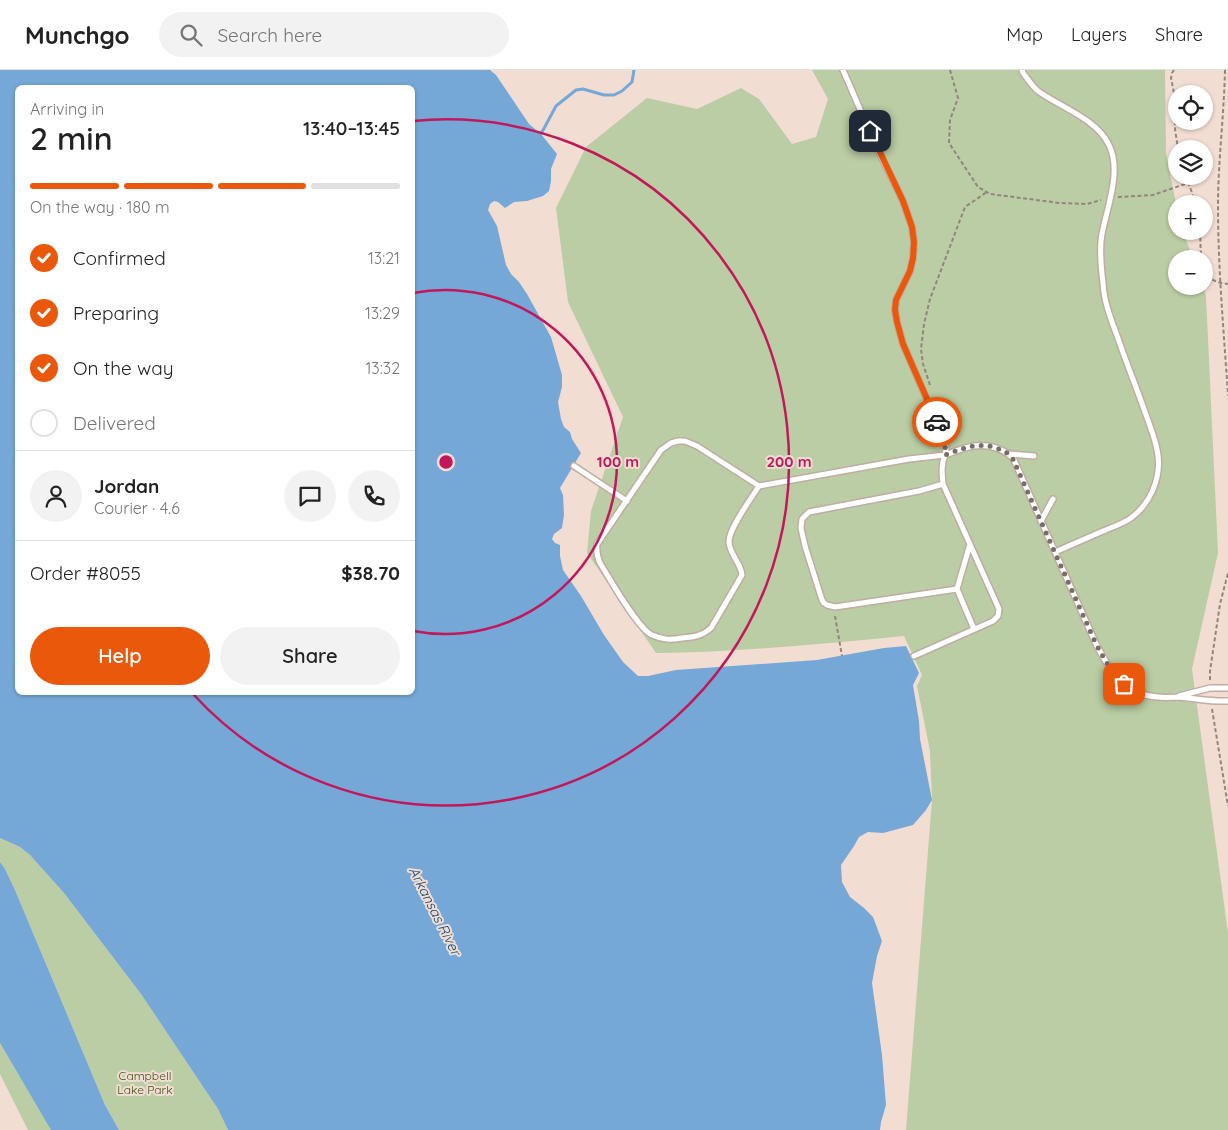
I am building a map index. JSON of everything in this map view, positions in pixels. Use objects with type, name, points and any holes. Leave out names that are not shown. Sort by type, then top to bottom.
[{"type":"lane","points":[[843,70],[883,161],[903,201],[912,227],[914,242],[913,258],[910,271],[896,300],[897,322],[903,344],[944,439],[946,449],[942,466],[943,484],[999,609],[996,619],[914,656]]},
{"type":"lane","points":[[1022,70],[1037,90],[1069,109],[1097,129],[1106,138],[1114,157],[1114,172],[1100,249],[1103,285],[1112,322],[1158,455],[1157,479],[1147,501],[1140,510],[1120,524],[1055,552]]},
{"type":"lane","points":[[760,486],[731,531],[729,541],[742,570],[741,578],[708,631],[699,636],[668,640],[652,635],[643,628],[598,558],[597,544],[661,450],[666,446],[678,441],[685,441],[697,446],[760,486],[909,459],[945,455],[977,444],[992,446],[1009,454],[1034,456]]},
{"type":"lane","points":[[1009,454],[1014,460],[1096,644],[1115,676],[1129,688],[1158,698],[1176,697],[1217,702],[1228,701]]},
{"type":"lane","points":[[574,466],[626,501]]},
{"type":"lane","points":[[943,484],[808,512],[802,519],[801,528],[822,600],[827,605],[835,607],[957,590]]},
{"type":"lane","points":[[1041,521],[1053,499]]},
{"type":"lane","points":[[970,544],[957,590],[974,629]]},
{"type":"lane","points":[[1176,697],[1210,688],[1228,688]]},
{"type":"path","points":[[950,70],[958,98],[950,120],[949,143],[978,187],[990,194],[1060,203],[1087,204],[1110,197],[1153,195],[1182,185]]},
{"type":"path","points":[[1174,70],[1171,78],[1175,98],[1177,140]]},
{"type":"path","points":[[1225,70],[1218,204],[1228,396]]},
{"type":"path","points":[[924,393],[928,391],[930,385],[923,364],[921,349],[930,299],[965,208],[987,192]]},
{"type":"path","points":[[1213,280],[1221,284],[1228,284]]},
{"type":"path","points":[[835,617],[842,656]]},
{"type":"green space","points":[[812,70],[1165,70],[1168,185],[1172,185],[1174,195],[1168,195],[1168,240],[1186,240],[1190,250],[1168,250],[1168,295],[1206,296],[1218,553],[1192,669],[1228,933],[1228,1130],[906,1130],[932,800],[930,751],[917,686],[922,675],[904,636],[811,645],[656,653],[587,553],[591,511],[623,417],[568,302],[556,208],[586,147],[647,98],[697,109],[741,88],[759,99],[792,144],[816,137],[828,99]]},
{"type":"green space","name":"Campbell Lake Park","points":[[0,838],[20,847],[30,855],[64,893],[141,994],[218,1109],[228,1130],[119,1130],[105,1105],[15,890],[0,862]]},
{"type":"green space","points":[[0,1043],[51,1130],[28,1130],[0,1074]]},
{"type":"water","name":"Arkansas River","points":[[0,70],[490,70],[496,75],[529,124],[541,134],[557,154],[551,169],[549,191],[543,196],[527,201],[514,202],[505,208],[494,201],[490,204],[488,210],[497,226],[506,265],[527,294],[551,337],[562,375],[562,387],[558,402],[561,419],[581,453],[560,488],[563,495],[564,515],[562,528],[554,534],[552,539],[560,545],[563,570],[623,662],[638,676],[648,676],[676,670],[817,660],[906,646],[919,673],[913,685],[920,739],[932,800],[913,825],[883,833],[868,832],[859,837],[841,865],[842,882],[850,897],[873,917],[882,941],[872,983],[882,1055],[886,1105],[880,1130],[228,1130],[218,1109],[141,994],[64,893],[30,855],[20,847],[0,838]]},
{"type":"water","points":[[0,862],[15,890],[105,1105],[119,1130],[51,1130],[0,1043]]},
{"type":"waterway","points":[[541,134],[556,106],[576,90],[583,89],[604,95],[614,95],[632,82],[634,70]]},
{"type":"way so far","points":[[937,422],[944,439],[945,455],[977,444],[992,446],[1012,457],[1096,644],[1115,676],[1124,684]]},
{"type":"route","points":[[870,131],[903,201],[912,227],[914,242],[913,258],[910,271],[896,300],[895,310],[903,344],[937,422]]}]
